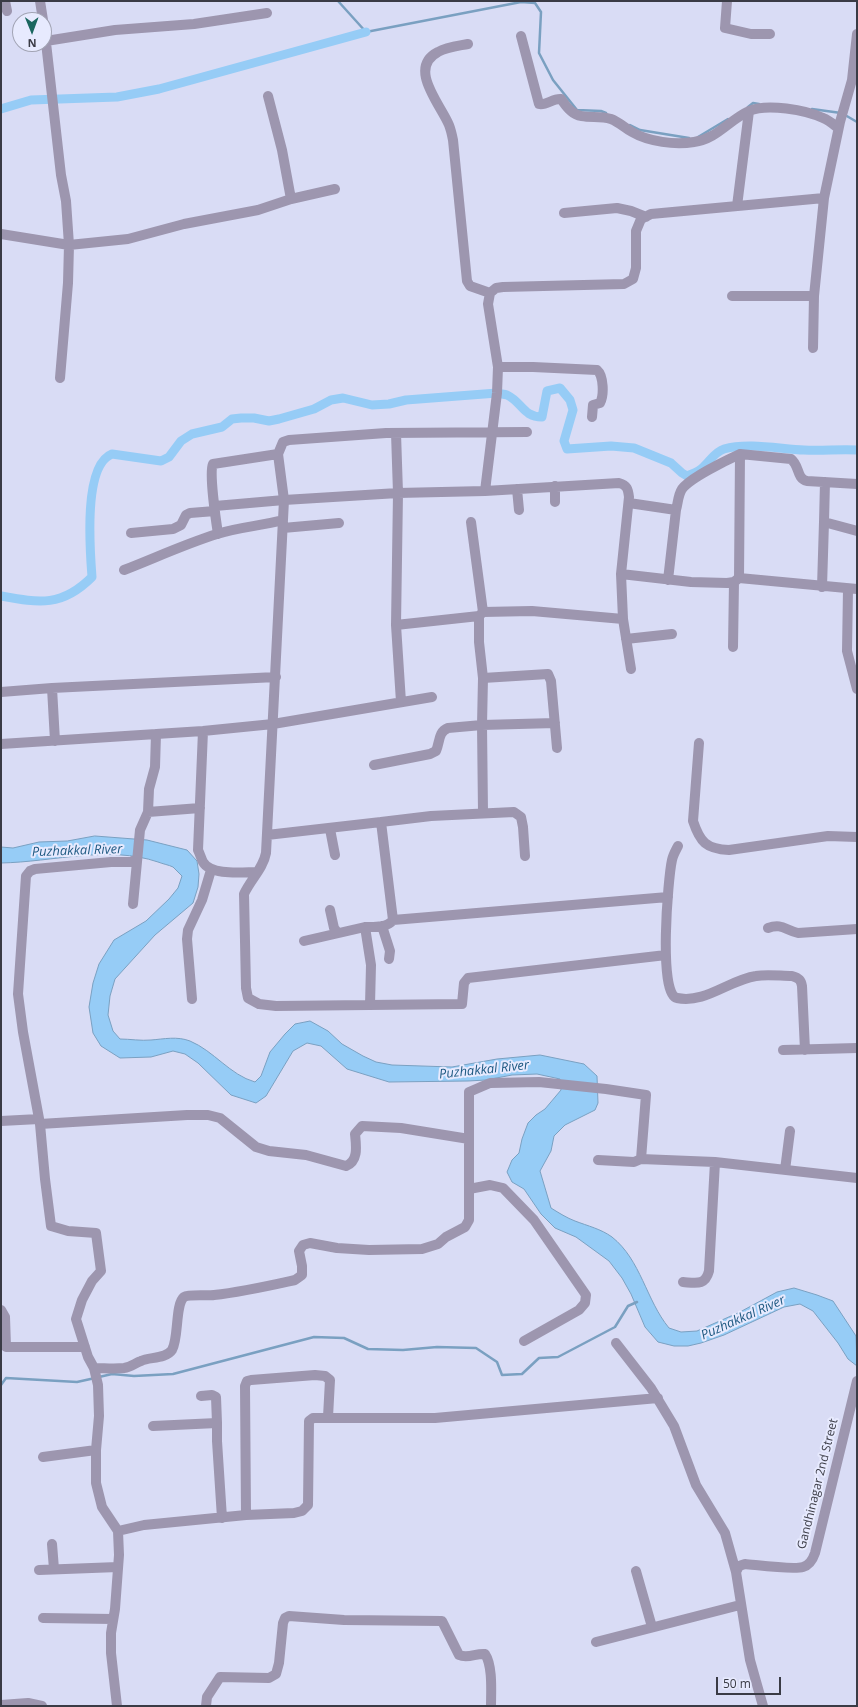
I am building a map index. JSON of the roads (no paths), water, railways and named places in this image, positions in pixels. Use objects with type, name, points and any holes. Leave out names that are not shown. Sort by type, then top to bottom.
[{"type":"street","points":[[40,1],[42,12]]},
{"type":"street","points":[[727,1],[725,28],[751,34],[770,34]]},
{"type":"street","points":[[52,41],[115,30],[194,24],[267,13]]},
{"type":"street","points":[[812,348],[814,296],[824,198],[839,125],[844,107],[852,96],[852,80],[857,34]]},
{"type":"street","points":[[521,36],[537,102],[540,105],[560,99],[571,111],[576,114],[613,120],[641,136],[679,143],[704,140],[715,135],[737,118],[749,111],[768,107],[808,113],[822,117],[839,125]]},
{"type":"street","points":[[468,44],[450,47],[437,52],[428,62],[425,72],[430,90],[449,126],[453,140],[467,281],[470,286],[490,293]]},
{"type":"street","points":[[47,52],[60,175],[66,201],[69,245],[68,283],[60,378]]},
{"type":"street","points":[[268,96],[282,150],[291,199]]},
{"type":"street","points":[[737,206],[749,111]]},
{"type":"street","points":[[1,234],[69,245],[128,239],[184,224],[258,210],[291,199],[335,189]]},
{"type":"street","points":[[485,491],[497,393],[498,368],[488,304],[490,293],[496,288],[503,286],[624,284],[633,279],[636,268],[636,230],[642,219],[652,214],[824,198]]},
{"type":"street","points":[[564,213],[617,208],[631,211],[646,217]]},
{"type":"street","points":[[732,296],[814,296]]},
{"type":"street","points":[[498,368],[534,367],[597,370],[601,375],[602,397],[600,403],[593,406],[592,417]]},
{"type":"street","points":[[527,432],[396,433],[289,440],[283,442],[278,454],[284,500],[267,835],[264,863],[244,894],[246,988],[248,998],[259,1004],[276,1006],[462,1004],[464,983],[468,978],[666,955]]},
{"type":"street","points":[[396,433],[398,493],[396,625],[401,702]]},
{"type":"street","points":[[218,534],[212,470],[213,464],[278,454]]},
{"type":"street","points":[[733,647],[740,454]]},
{"type":"street","points":[[668,580],[679,494],[688,483],[714,466],[740,454],[791,459],[796,463],[799,477],[802,480],[857,484]]},
{"type":"street","points":[[822,587],[825,482]]},
{"type":"street","points":[[130,533],[173,529],[181,525],[186,515],[190,513],[284,500],[398,493],[485,491],[619,483],[625,485],[628,489],[629,504],[621,574],[623,619],[631,669]]},
{"type":"street","points":[[555,486],[555,502]]},
{"type":"street","points":[[517,489],[519,510]]},
{"type":"street","points":[[629,504],[676,510]]},
{"type":"street","points":[[471,522],[481,614],[480,642],[483,678],[483,812]]},
{"type":"street","points":[[824,522],[857,531]]},
{"type":"street","points":[[124,570],[167,552],[218,534],[259,526],[339,523]]},
{"type":"street","points":[[621,574],[668,580],[720,583],[736,580],[852,589],[847,651],[857,689]]},
{"type":"street","points":[[396,625],[481,614],[532,611],[623,619]]},
{"type":"street","points":[[626,639],[672,634]]},
{"type":"street","points":[[483,678],[548,674],[551,681],[556,748]]},
{"type":"street","points":[[1,692],[52,688],[276,677]]},
{"type":"street","points":[[52,688],[55,741]]},
{"type":"street","points":[[1,744],[203,731],[273,724],[432,697]]},
{"type":"street","points":[[374,766],[430,754],[436,751],[443,730],[448,728],[482,725],[555,723]]},
{"type":"street","points":[[203,731],[198,850],[203,863],[211,870],[257,872]]},
{"type":"street","points":[[133,904],[140,830],[148,812],[149,789],[155,767],[156,734]]},
{"type":"street","points":[[699,743],[693,821],[696,831],[708,846],[717,849],[729,850],[828,836],[857,837]]},
{"type":"street","points":[[148,812],[200,808]]},
{"type":"street","points":[[267,835],[330,829],[431,816],[483,812],[514,812],[521,817],[525,856]]},
{"type":"street","points":[[381,822],[393,920]]},
{"type":"street","points":[[330,829],[335,855]]},
{"type":"street","points":[[678,846],[672,859],[666,918],[668,987],[671,995],[676,998],[692,999],[756,976],[792,976],[798,978],[801,980],[802,986],[805,1050]]},
{"type":"street","points":[[117,1706],[111,1653],[111,1633],[115,1609],[118,1567],[118,1531],[102,1507],[96,1483],[96,1450],[99,1416],[95,1376],[84,1347],[76,1318],[82,1300],[92,1281],[101,1271],[96,1233],[68,1231],[51,1226],[40,1121],[22,1032],[18,994],[26,876],[30,871],[35,869],[111,862],[127,863],[137,859]]},
{"type":"street","points":[[192,999],[187,939],[188,930],[202,900],[211,870]]},
{"type":"street","points":[[304,941],[365,927],[382,926],[393,920],[668,897]]},
{"type":"street","points":[[330,910],[334,928],[338,933]]},
{"type":"street","points":[[382,926],[390,951],[389,959]]},
{"type":"street","points":[[768,928],[782,926],[790,931],[798,933],[857,929]]},
{"type":"street","points":[[365,927],[371,965],[370,1005]]},
{"type":"street","points":[[783,1050],[857,1048]]},
{"type":"street","points":[[95,1376],[130,1367],[143,1360],[167,1354],[171,1351],[176,1337],[182,1298],[188,1296],[238,1292],[295,1280],[302,1275],[299,1251],[302,1245],[310,1244],[337,1248],[369,1250],[422,1249],[438,1244],[446,1237],[465,1227],[469,1220],[469,1092],[490,1083],[539,1082],[646,1095],[641,1158]]},
{"type":"street","points":[[1,1121],[208,1115],[220,1118],[247,1140],[262,1149],[306,1155],[346,1166],[354,1160],[356,1155],[355,1134],[362,1126],[401,1128],[469,1139]]},
{"type":"street","points":[[785,1170],[790,1131]]},
{"type":"street","points":[[598,1160],[634,1162],[641,1158],[715,1162],[857,1178]]},
{"type":"street","points":[[683,1282],[700,1283],[707,1279],[709,1271],[715,1162]]},
{"type":"street","points":[[469,1189],[490,1185],[503,1188],[534,1220],[586,1295],[585,1303],[579,1310],[524,1341]]},
{"type":"street","points":[[1,1310],[5,1317],[3,1349],[84,1347]]},
{"type":"street","points":[[616,1343],[658,1398],[674,1426],[696,1485],[725,1533],[736,1572],[740,1605],[750,1660],[763,1706]]},
{"type":"street","points":[[246,1515],[245,1386],[247,1381],[315,1375],[325,1376],[330,1380],[328,1418]]},
{"type":"street","name":"Gandhinagar 2nd Street","points":[[736,1572],[738,1566],[745,1564],[803,1567],[811,1562],[815,1553],[857,1380]]},
{"type":"street","points":[[201,1396],[212,1395],[216,1397],[222,1518]]},
{"type":"street","points":[[118,1531],[144,1525],[246,1515],[294,1513],[302,1511],[308,1505],[309,1421],[313,1418],[435,1418],[658,1398]]},
{"type":"street","points":[[153,1426],[217,1423]]},
{"type":"street","points":[[43,1457],[96,1450]]},
{"type":"street","points":[[52,1544],[54,1569]]},
{"type":"street","points":[[39,1570],[118,1567]]},
{"type":"street","points":[[636,1571],[652,1628]]},
{"type":"street","points":[[596,1642],[740,1605]]},
{"type":"street","points":[[206,1706],[207,1697],[220,1677],[269,1678],[276,1674],[283,1623],[285,1618],[290,1616],[344,1620],[442,1621],[459,1655],[468,1657],[485,1654],[487,1657],[492,1706]]},
{"type":"street","points":[[43,1618],[113,1619]]},
{"type":"street","points":[[1,1705],[28,1703],[42,1706]]},
{"type":"water","name":"Puzhakkal River","points":[[95,836],[147,840],[187,850],[197,861],[199,874],[198,887],[193,903],[155,935],[115,979],[110,996],[108,1015],[113,1031],[120,1039],[185,1039],[199,1045],[230,1069],[246,1079],[255,1082],[261,1076],[270,1052],[285,1034],[295,1024],[310,1021],[328,1031],[342,1044],[363,1056],[376,1062],[392,1065],[452,1067],[497,1059],[540,1055],[584,1064],[597,1076],[598,1103],[595,1110],[565,1125],[554,1136],[551,1151],[540,1171],[551,1208],[572,1220],[603,1232],[612,1237],[622,1246],[637,1269],[654,1305],[669,1328],[681,1332],[697,1331],[740,1312],[777,1292],[794,1288],[833,1301],[856,1336],[857,1366],[848,1359],[838,1343],[813,1311],[800,1304],[784,1307],[724,1335],[701,1343],[688,1346],[674,1346],[658,1342],[645,1327],[631,1294],[622,1278],[609,1261],[576,1237],[555,1228],[541,1214],[524,1189],[512,1182],[507,1172],[512,1160],[519,1153],[528,1123],[545,1109],[561,1090],[560,1079],[537,1074],[512,1075],[486,1080],[468,1081],[389,1082],[347,1069],[321,1046],[307,1043],[293,1051],[266,1096],[256,1103],[231,1095],[198,1063],[185,1054],[173,1051],[151,1057],[120,1058],[101,1046],[93,1033],[89,1007],[93,983],[99,964],[114,940],[146,921],[169,899],[178,888],[182,876],[173,867],[139,857],[120,855],[80,856],[1,863],[1,847],[13,848],[39,842],[67,841]]},
{"type":"waterway","points":[[338,1],[366,32],[521,2],[535,3],[541,12],[539,53],[553,80],[577,110],[601,111],[606,113]]},
{"type":"waterway","points":[[1,109],[31,100],[117,97],[159,89],[366,32]]},
{"type":"waterway","points":[[748,107],[753,103],[759,104]]},
{"type":"waterway","points":[[812,109],[841,113]]},
{"type":"waterway","points":[[845,115],[857,122]]},
{"type":"waterway","points":[[698,137],[728,119]]},
{"type":"waterway","points":[[630,125],[640,130],[689,138]]},
{"type":"waterway","points":[[1,596],[39,601],[60,598],[71,594],[92,577],[90,548],[90,510],[92,491],[96,474],[103,461],[112,454],[161,461],[169,457],[181,441],[192,434],[222,427],[232,419],[254,418],[269,421],[314,409],[331,400],[343,398],[372,405],[389,404],[406,400],[497,393],[507,395],[512,398],[531,415],[542,417],[547,391],[560,388],[570,400],[573,410],[564,441],[567,449],[611,446],[634,448],[671,463],[687,476],[701,469],[720,450],[733,447],[764,446],[804,450],[857,450]]},
{"type":"waterway","points":[[99,1377],[112,1374],[134,1376],[173,1374],[314,1337],[344,1338],[368,1349],[403,1350],[437,1347],[476,1348],[497,1362],[502,1375],[522,1374],[539,1358],[558,1357],[615,1327],[628,1306],[637,1302]]},
{"type":"waterway","points":[[1,1385],[6,1378],[77,1382],[95,1378]]}]
